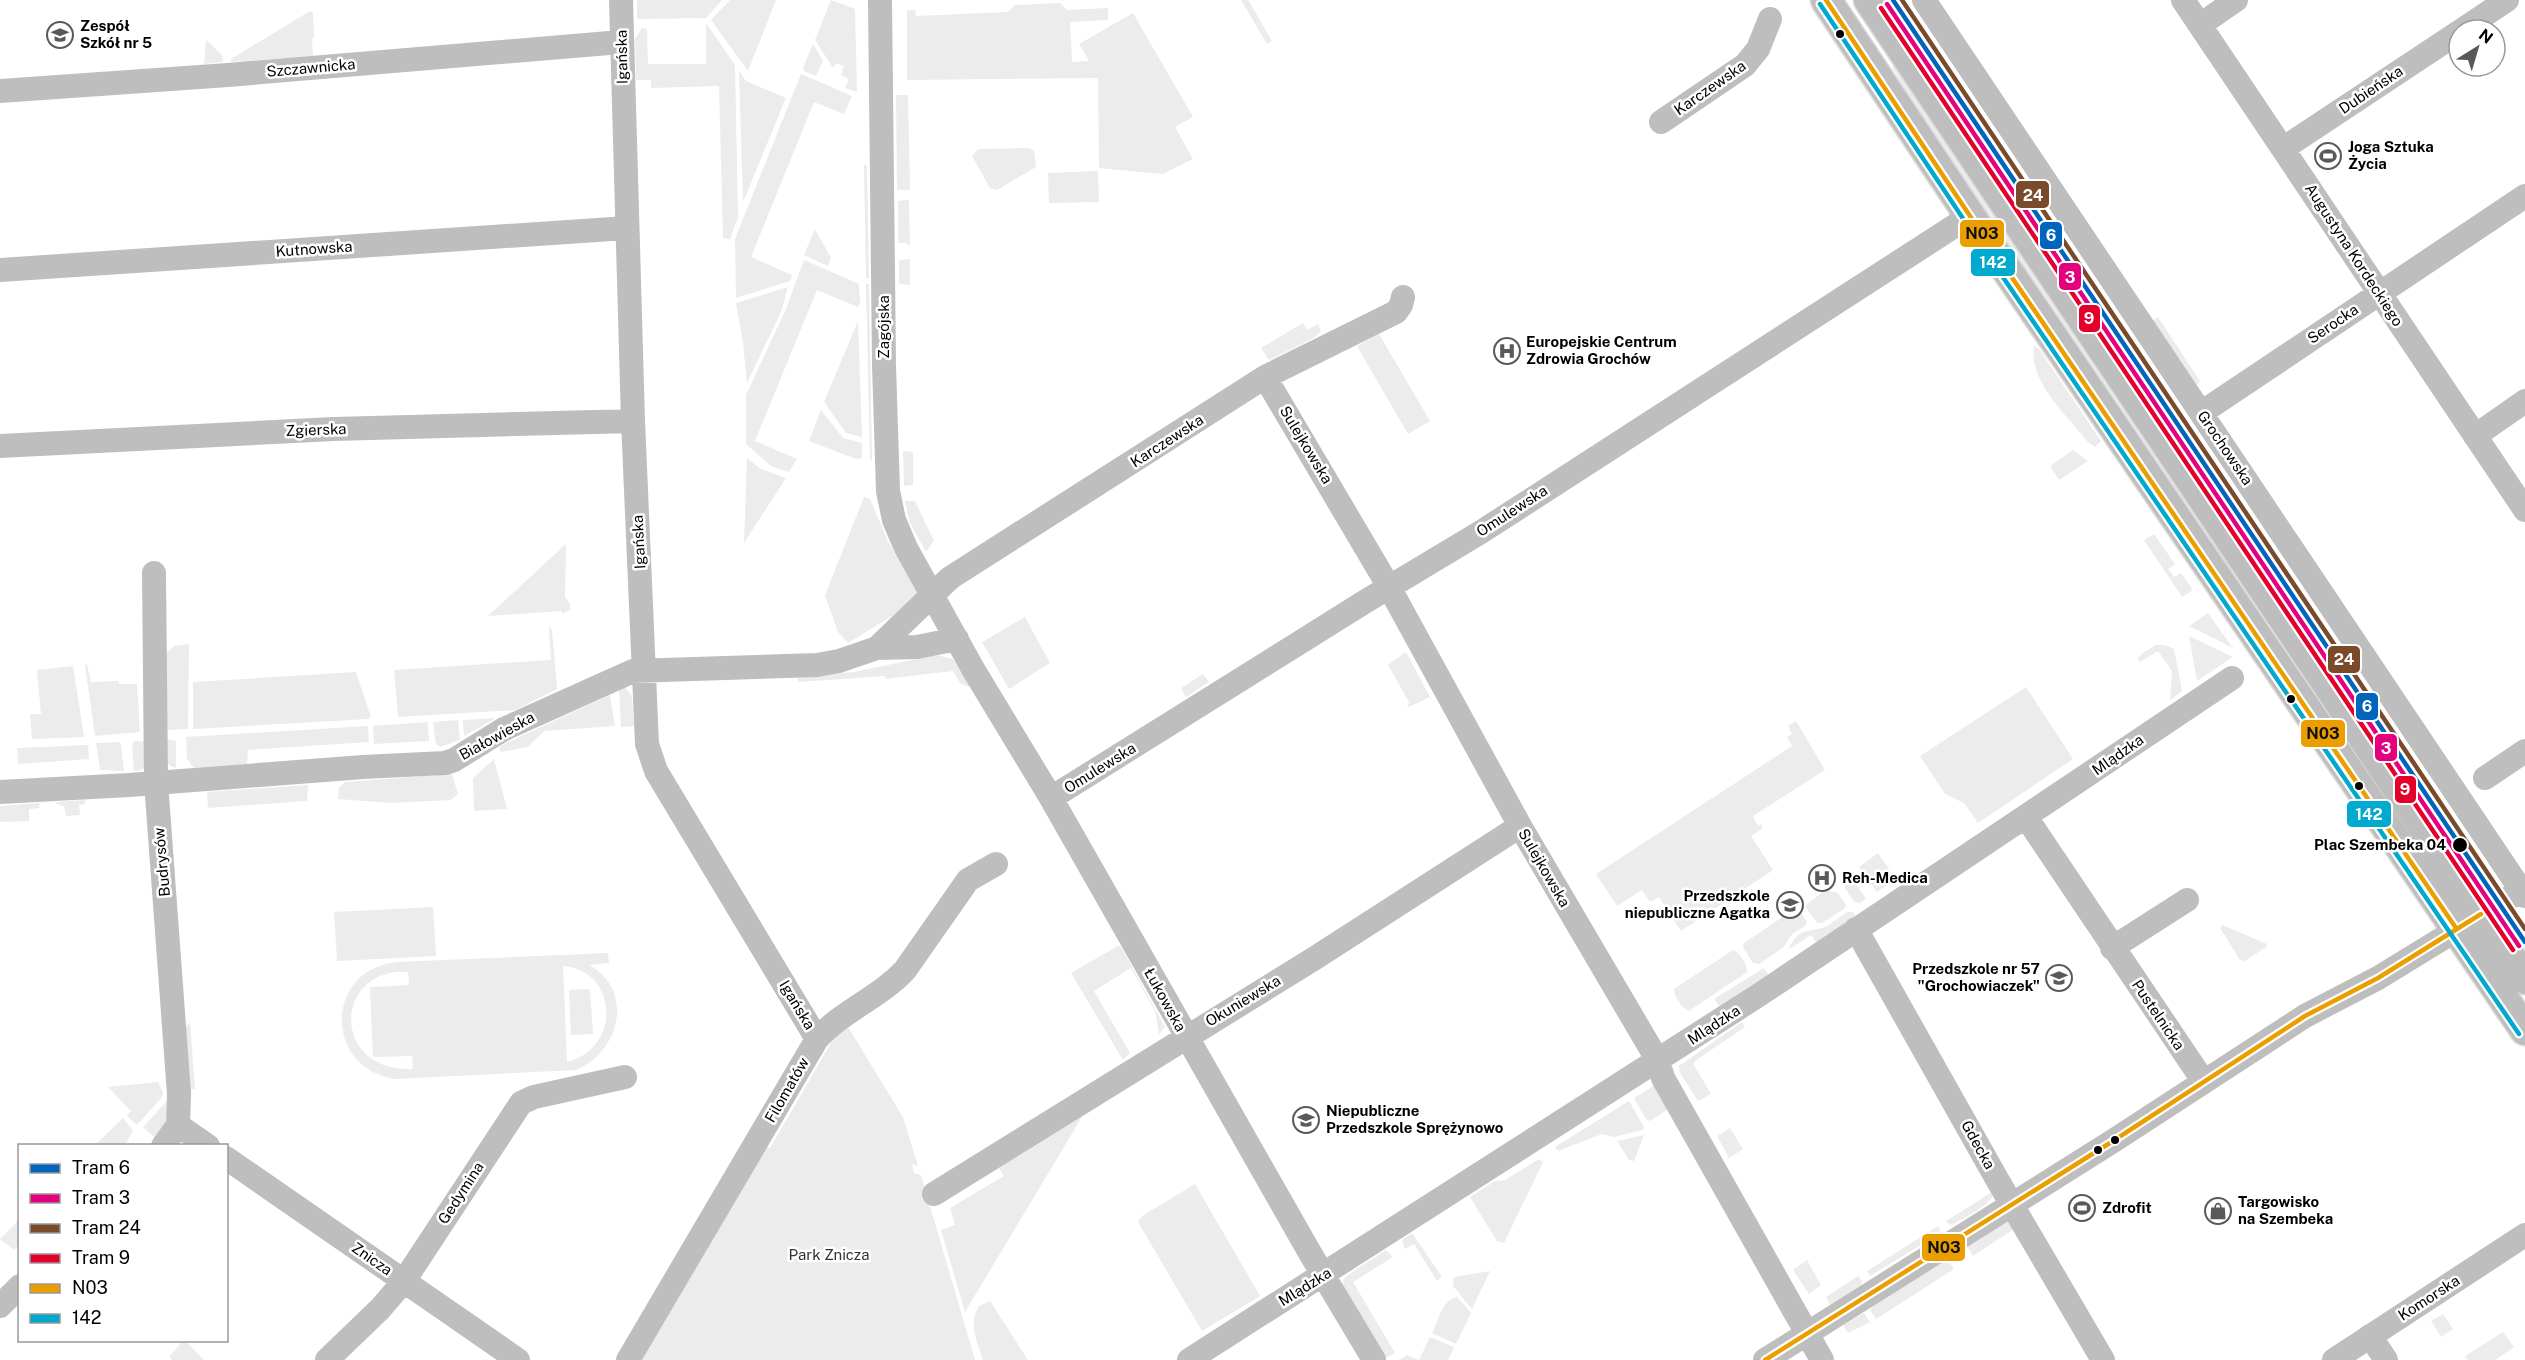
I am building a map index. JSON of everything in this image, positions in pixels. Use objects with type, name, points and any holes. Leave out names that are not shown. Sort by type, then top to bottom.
[{"type":"main road","points":[[1826,0],[1970,216],[2468,921],[2525,979]]},
{"type":"main road","points":[[1869,0],[2468,921],[2525,1030]]},
{"type":"street","name":"Igańska","points":[[621,0],[633,421],[647,744],[656,771],[817,1039]]},
{"type":"street","name":"Zagójska","points":[[880,0],[884,357],[888,491],[898,528],[957,639]]},
{"type":"street","name":"Grochowska","points":[[1924,0],[2524,891]]},
{"type":"street","name":"Augustyna Kordeckiego","points":[[2183,0],[2525,510]]},
{"type":"street","points":[[2200,24],[2236,0]]},
{"type":"street","name":"Dubieńska","points":[[2480,18],[2507,0]]},
{"type":"street","name":"Karczewska","points":[[1661,122],[1746,65],[1758,49],[1770,19]]},
{"type":"street","name":"Dubieńska","points":[[2284,148],[2447,40]]},
{"type":"street","name":"Szczawnicka","points":[[0,91],[228,75],[621,42]]},
{"type":"street","name":"Serocka","points":[[2201,412],[2525,196]]},
{"type":"street","name":"Omulewska","points":[[1051,798],[1481,532],[1970,216]]},
{"type":"street","name":"Kutnowska","points":[[0,270],[627,228]]},
{"type":"street","name":"Karczewska","points":[[933,594],[950,578],[1265,377],[1396,312],[1403,297]]},
{"type":"street","name":"Sulejkowska","points":[[1265,377],[1389,587],[1520,826],[1658,1061],[1664,1078],[1822,1360]]},
{"type":"street","points":[[2475,436],[2525,401]]},
{"type":"street","name":"Zgierska","points":[[0,446],[322,429],[633,421]]},
{"type":"street","name":"Budrysów","points":[[154,573],[156,782],[174,1016],[179,1094],[178,1125]]},
{"type":"street","name":"Białowieska","points":[[877,648],[933,594]]},
{"type":"street","name":"Białowieska","points":[[0,792],[363,767],[445,764],[504,729],[623,674],[645,669],[817,665],[839,661],[877,648],[917,647],[957,639]]},
{"type":"street","name":"Łukowska","points":[[957,639],[1374,1360]]},
{"type":"street","name":"Mlądzka","points":[[1189,1360],[1658,1061],[2232,678]]},
{"type":"street","points":[[2485,778],[2525,751]]},
{"type":"street","name":"Pustelnicka","points":[[2026,817],[2204,1082]]},
{"type":"street","name":"Okuniewska","points":[[934,1194],[1315,958],[1520,826]]},
{"type":"street","name":"Filomatów","points":[[628,1360],[817,1039],[828,1026],[894,982],[905,970],[968,880],[996,864]]},
{"type":"street","points":[[1765,1360],[2305,1016],[2378,978],[2468,921],[2524,891]]},
{"type":"street","points":[[2112,948],[2187,900]]},
{"type":"street","name":"Gdecka","points":[[1856,929],[1998,1181],[2013,1203],[2103,1360]]},
{"type":"street","name":"Gedymina","points":[[327,1360],[380,1309],[404,1281],[521,1103],[534,1097],[625,1077]]},
{"type":"street","points":[[164,1144],[178,1125],[205,1144]]},
{"type":"street","name":"Znicza","points":[[228,1159],[518,1360]]},
{"type":"street","name":"Komorska","points":[[2334,1360],[2525,1235]]},
{"type":"street","points":[[0,1306],[18,1288]]},
{"type":"street","points":[[2370,1336],[2385,1360]]},
{"type":"green space","points":[[637,0],[722,0],[706,18],[637,19]]},
{"type":"green space","points":[[730,0],[776,0],[748,71],[711,20]]},
{"type":"green space","points":[[831,0],[855,9],[857,92],[845,88],[849,79],[841,75],[844,66],[836,63],[833,68],[815,40]]},
{"type":"green space","points":[[1241,0],[1248,0],[1272,41],[1267,44]]},
{"type":"green space","points":[[1060,3],[1067,10],[1108,8],[1108,20],[1070,22],[1072,62],[1089,61],[1079,44],[1133,13],[1193,117],[1175,127],[1193,159],[1163,174],[1099,168],[1098,78],[907,80],[907,10],[915,10],[916,16],[1008,12],[1015,5]]},
{"type":"green space","points":[[310,11],[313,13],[313,56],[231,62],[231,59]]},
{"type":"green space","points":[[706,23],[735,65],[738,217],[730,239],[723,238],[719,86],[651,88],[651,80],[636,80],[635,39],[642,28],[647,29],[648,64],[706,64]]},
{"type":"green space","points":[[206,40],[222,55],[223,62],[204,64]]},
{"type":"green space","points":[[813,44],[823,61],[816,76],[804,71],[803,68]]},
{"type":"green space","points":[[1897,63],[2241,581],[2236,584],[1919,113],[1892,67]]},
{"type":"green space","points":[[739,71],[746,81],[786,98],[743,202]]},
{"type":"green space","points":[[801,74],[852,96],[844,114],[814,102],[751,257],[792,275],[790,281],[736,298],[735,239]]},
{"type":"green space","points":[[896,95],[908,95],[910,190],[897,190]]},
{"type":"green space","points":[[1029,148],[1034,151],[1036,167],[997,190],[990,188],[972,156],[978,149]]},
{"type":"green space","points":[[864,165],[867,165],[869,278],[866,278]]},
{"type":"green space","points":[[1098,171],[1099,202],[1049,203],[1048,173]]},
{"type":"green space","points":[[909,200],[910,246],[906,243],[898,243],[898,201]]},
{"type":"green space","points":[[815,229],[831,258],[828,266],[804,255]]},
{"type":"green space","points":[[910,259],[910,285],[899,284],[899,260]]},
{"type":"green space","points":[[804,260],[859,284],[860,303],[858,307],[817,290],[755,441],[797,459],[789,472],[771,466],[746,444],[746,395],[786,309]]},
{"type":"green space","points":[[866,284],[869,284],[872,460],[870,459]]},
{"type":"green space","points":[[788,287],[781,312],[747,383],[736,303]]},
{"type":"green space","points":[[2158,317],[2200,381],[2194,388],[2152,321]]},
{"type":"green space","points":[[858,321],[862,437],[846,433],[824,402]]},
{"type":"green space","points":[[1303,323],[1307,330],[1318,324],[1321,331],[1314,338],[1269,360],[1261,348]]},
{"type":"green space","points":[[1379,334],[1430,421],[1408,434],[1357,346]]},
{"type":"green space","points":[[2034,346],[2039,349],[2101,441],[2095,447],[2087,441],[2060,409],[2043,385],[2034,359]]},
{"type":"green space","points":[[821,410],[843,438],[862,443],[862,458],[856,459],[809,441]]},
{"type":"green space","points":[[2073,450],[2088,461],[2059,480],[2050,466]]},
{"type":"green space","points":[[903,451],[913,452],[913,485],[904,486]]},
{"type":"green space","points":[[747,458],[761,469],[786,478],[744,543]]},
{"type":"green space","points":[[864,497],[870,499],[888,541],[917,592],[916,598],[910,605],[848,643],[838,632],[825,595]]},
{"type":"green space","points":[[905,501],[915,501],[934,541],[926,552],[910,523]]},
{"type":"green space","points":[[2154,534],[2175,564],[2168,569],[2174,577],[2181,573],[2193,590],[2182,597],[2144,540]]},
{"type":"green space","points":[[566,544],[565,597],[570,604],[570,610],[562,614],[561,611],[488,616]]},
{"type":"green space","points":[[2208,613],[2233,648],[2189,626]]},
{"type":"green space","points":[[1025,617],[1050,663],[1009,689],[982,642]]},
{"type":"green space","points":[[549,627],[552,630],[557,689],[515,710],[398,717],[394,670],[551,660]]},
{"type":"green space","points":[[2189,636],[2233,657],[2197,681]]},
{"type":"green space","points":[[189,644],[188,729],[165,730],[165,654],[174,646]]},
{"type":"green space","points":[[2156,645],[2165,645],[2174,649],[2182,691],[2170,700],[2172,671],[2158,651],[2140,662],[2138,659],[2141,654]]},
{"type":"green space","points":[[1406,652],[1430,697],[1407,708],[1409,702],[1388,665]]},
{"type":"green space","points":[[936,655],[953,659],[969,683],[969,687],[960,683],[953,671],[885,679],[885,676],[798,682],[798,677],[854,672]]},
{"type":"green space","points":[[87,664],[91,682],[119,681],[119,684],[137,684],[140,732],[95,736],[85,665]]},
{"type":"green space","points":[[73,666],[84,737],[32,739],[30,714],[41,714],[37,670]]},
{"type":"green space","points":[[356,672],[371,717],[368,719],[193,729],[193,682]]},
{"type":"green space","points":[[1203,674],[1209,682],[1186,697],[1181,688]]},
{"type":"green space","points":[[624,686],[632,696],[634,726],[621,727],[619,689]]},
{"type":"green space","points":[[2026,687],[2073,759],[1978,823],[1964,803],[1945,794],[1920,756]]},
{"type":"green space","points":[[610,695],[615,726],[544,731],[528,747],[501,752],[499,748],[504,744]]},
{"type":"green space","points":[[496,718],[464,736],[463,720]]},
{"type":"green space","points":[[458,720],[460,740],[440,747],[436,744],[433,722]]},
{"type":"green space","points":[[1796,721],[1825,770],[1753,816],[1758,826],[1761,824],[1763,828],[1751,836],[1773,870],[1681,931],[1659,897],[1650,902],[1642,890],[1617,906],[1596,874],[1792,746],[1787,737],[1792,734],[1788,726]]},
{"type":"green space","points":[[428,722],[429,741],[374,744],[373,726]]},
{"type":"green space","points":[[368,726],[369,742],[248,750],[247,764],[194,768],[187,759],[186,737]]},
{"type":"green space","points":[[166,739],[176,741],[176,768],[167,761]]},
{"type":"green space","points":[[135,741],[146,742],[145,766],[141,770],[134,771],[132,744]]},
{"type":"green space","points":[[119,742],[124,771],[100,770],[96,743]]},
{"type":"green space","points":[[88,745],[89,759],[18,764],[17,748]]},
{"type":"green space","points":[[494,759],[507,809],[474,811],[473,778]]},
{"type":"green space","points":[[452,774],[458,794],[451,800],[391,803],[338,799],[339,788],[345,782]]},
{"type":"green space","points":[[308,785],[307,801],[208,808],[207,792]]},
{"type":"green space","points":[[85,800],[85,804],[79,805],[80,815],[66,816],[64,806],[56,804],[56,802]]},
{"type":"green space","points":[[40,803],[39,808],[29,809],[29,821],[0,822],[0,806]]},
{"type":"green space","points":[[1878,853],[1896,879],[1877,892],[1859,867]]},
{"type":"green space","points":[[1846,875],[1851,876],[1866,899],[1860,903],[1854,902],[1840,880]]},
{"type":"green space","points":[[1825,890],[1838,893],[1846,905],[1844,909],[1822,923],[1817,923],[1805,906]]},
{"type":"green space","points":[[433,907],[436,956],[337,961],[334,912]]},
{"type":"green space","points":[[1793,910],[1800,911],[1807,922],[1805,926],[1792,934],[1784,947],[1759,964],[1753,963],[1743,947],[1744,943]]},
{"type":"green space","points":[[1847,912],[1853,912],[1857,919],[1818,945],[1811,935],[1788,950],[1798,935],[1825,927]]},
{"type":"green space","points":[[2222,925],[2267,944],[2266,947],[2245,961],[2240,960],[2220,928]]},
{"type":"green space","points":[[1118,946],[1121,947],[1165,1027],[1159,1034],[1155,1011],[1131,968],[1094,991],[1130,1053],[1123,1060],[1071,973]]},
{"type":"green space","points":[[1733,950],[1743,959],[1747,972],[1689,1011],[1677,999],[1674,989]]},
{"type":"green space","points":[[608,953],[609,963],[589,965],[603,976],[613,989],[617,1004],[612,1035],[603,1050],[576,1070],[394,1079],[371,1071],[354,1057],[345,1039],[342,1019],[346,999],[356,982],[373,969],[397,962]],"holes":[[[563,966],[581,971],[595,981],[603,994],[606,1010],[604,1027],[597,1042],[585,1054],[567,1062]],[[397,972],[408,972],[409,985],[370,987],[373,1057],[412,1056],[413,1069],[387,1066],[369,1057],[357,1042],[351,1025],[353,1007],[361,991],[376,978]]]},
{"type":"green space","points":[[1764,968],[1770,977],[1722,1010],[1714,999]]},
{"type":"green space","points":[[590,989],[593,1034],[571,1035],[569,990]]},
{"type":"green space","points":[[190,1022],[195,1089],[188,1090],[183,1031]]},
{"type":"green space","points":[[1742,1022],[1745,1027],[1695,1061],[1694,1065],[1711,1094],[1698,1101],[1680,1073],[1679,1066]]},
{"type":"green space","name":"Park Znicza","points":[[848,1027],[903,1117],[918,1166],[912,1164],[914,1173],[921,1175],[975,1360],[635,1360],[766,1146],[770,1148],[835,1036]]},
{"type":"green space","points":[[158,1082],[163,1092],[162,1097],[137,1125],[127,1116],[131,1111],[108,1087]]},
{"type":"green space","points":[[1655,1085],[1670,1108],[1650,1121],[1646,1119],[1634,1098]]},
{"type":"green space","points":[[1629,1101],[1644,1127],[1643,1130],[1614,1137],[1602,1134],[1558,1151],[1555,1147]]},
{"type":"green space","points":[[166,1102],[171,1102],[170,1115],[157,1140],[143,1127]]},
{"type":"green space","points":[[1085,1111],[965,1312],[941,1230],[955,1225],[950,1208],[1004,1176],[999,1168]]},
{"type":"green space","points":[[123,1118],[133,1131],[126,1144],[96,1144]]},
{"type":"green space","points":[[1730,1128],[1743,1149],[1729,1158],[1717,1136]]},
{"type":"green space","points":[[1644,1135],[1634,1161],[1629,1160],[1617,1141]]},
{"type":"green space","points":[[1539,1159],[1543,1162],[1504,1243],[1497,1241],[1470,1197],[1495,1181],[1505,1180]]},
{"type":"green space","points":[[1195,1184],[1260,1296],[1202,1331],[1138,1222],[1142,1216]]},
{"type":"green space","points":[[1994,1191],[1988,1202],[1977,1211],[1952,1225],[1946,1221]]},
{"type":"green space","points":[[18,1221],[18,1245],[14,1250],[0,1239]]},
{"type":"green space","points":[[2006,1222],[2017,1227],[1973,1256],[1967,1246]]},
{"type":"green space","points":[[1938,1226],[1939,1234],[1870,1276],[1867,1271]]},
{"type":"green space","points":[[1412,1233],[1442,1277],[1437,1281],[1414,1244],[1405,1249],[1402,1240]]},
{"type":"green space","points":[[1386,1250],[1393,1257],[1353,1282],[1395,1353],[1385,1358],[1344,1287],[1343,1281],[1346,1276]]},
{"type":"green space","points":[[1947,1258],[1954,1269],[1876,1319],[1870,1310],[1872,1307]]},
{"type":"green space","points":[[1807,1260],[1821,1285],[1809,1294],[1793,1270]]},
{"type":"green space","points":[[1490,1271],[1472,1309],[1453,1286],[1454,1277]]},
{"type":"green space","points":[[1858,1276],[1862,1281],[1861,1285],[1830,1305],[1826,1297]]},
{"type":"green space","points":[[1457,1297],[1471,1313],[1456,1344],[1432,1333],[1445,1306]]},
{"type":"green space","points":[[990,1301],[1028,1360],[983,1360],[975,1333],[974,1319],[979,1306]]},
{"type":"green space","points":[[1864,1313],[1870,1322],[1848,1333],[1843,1325]]},
{"type":"green space","points":[[2443,1314],[2453,1329],[2441,1337],[2431,1321]]},
{"type":"green space","points":[[2503,1332],[2514,1347],[2495,1360],[2468,1360],[2465,1356]]},
{"type":"green space","points":[[1430,1337],[1454,1347],[1448,1360],[1419,1360]]},
{"type":"green space","points":[[182,1342],[187,1342],[204,1360],[172,1360],[169,1357]]},
{"type":"green space","points":[[1407,1355],[1419,1360],[1399,1360]]},
{"type":"tram line","name":"6","points":[[1893,0],[2525,942]]},
{"type":"tram line","name":"24","points":[[1902,0],[2525,929]]},
{"type":"tram line","name":"3","points":[[1887,4],[2519,946]]},
{"type":"tram line","name":"9","points":[[1881,8],[2513,950]]},
{"type":"transit line","name":"N03","points":[[1826,0],[1970,216],[2456,928]]},
{"type":"transit line","name":"142","points":[[1820,4],[1964,220],[2519,1034]]},
{"type":"transit line","name":"N03","points":[[1765,1360],[2113,1141],[2305,1016],[2378,978],[2481,914]]},
{"type":"place","name":"Zespół Szkół nr 5","points":[[60,35]]},
{"type":"place","name":"Joga Sztuka Życia","points":[[2328,156]]},
{"type":"place","name":"Europejskie Centrum Zdrowia Grochów","points":[[1507,351]]},
{"type":"place","name":"Plac Szembeka 04","points":[[2460,845]]},
{"type":"place","name":"Reh-Medica","points":[[1822,878]]},
{"type":"place","name":"Przedszkole niepubliczne Agatka","points":[[1790,905]]},
{"type":"place","name":"Przedszkole nr 57 \"Grochowiaczek\"","points":[[2059,978]]},
{"type":"place","name":"Niepubliczne Przedszkole Sprężynowo","points":[[1306,1120]]},
{"type":"place","name":"Zdrofit","points":[[2082,1208]]},
{"type":"place","name":"Targowisko na Szembeka","points":[[2218,1211]]}]
